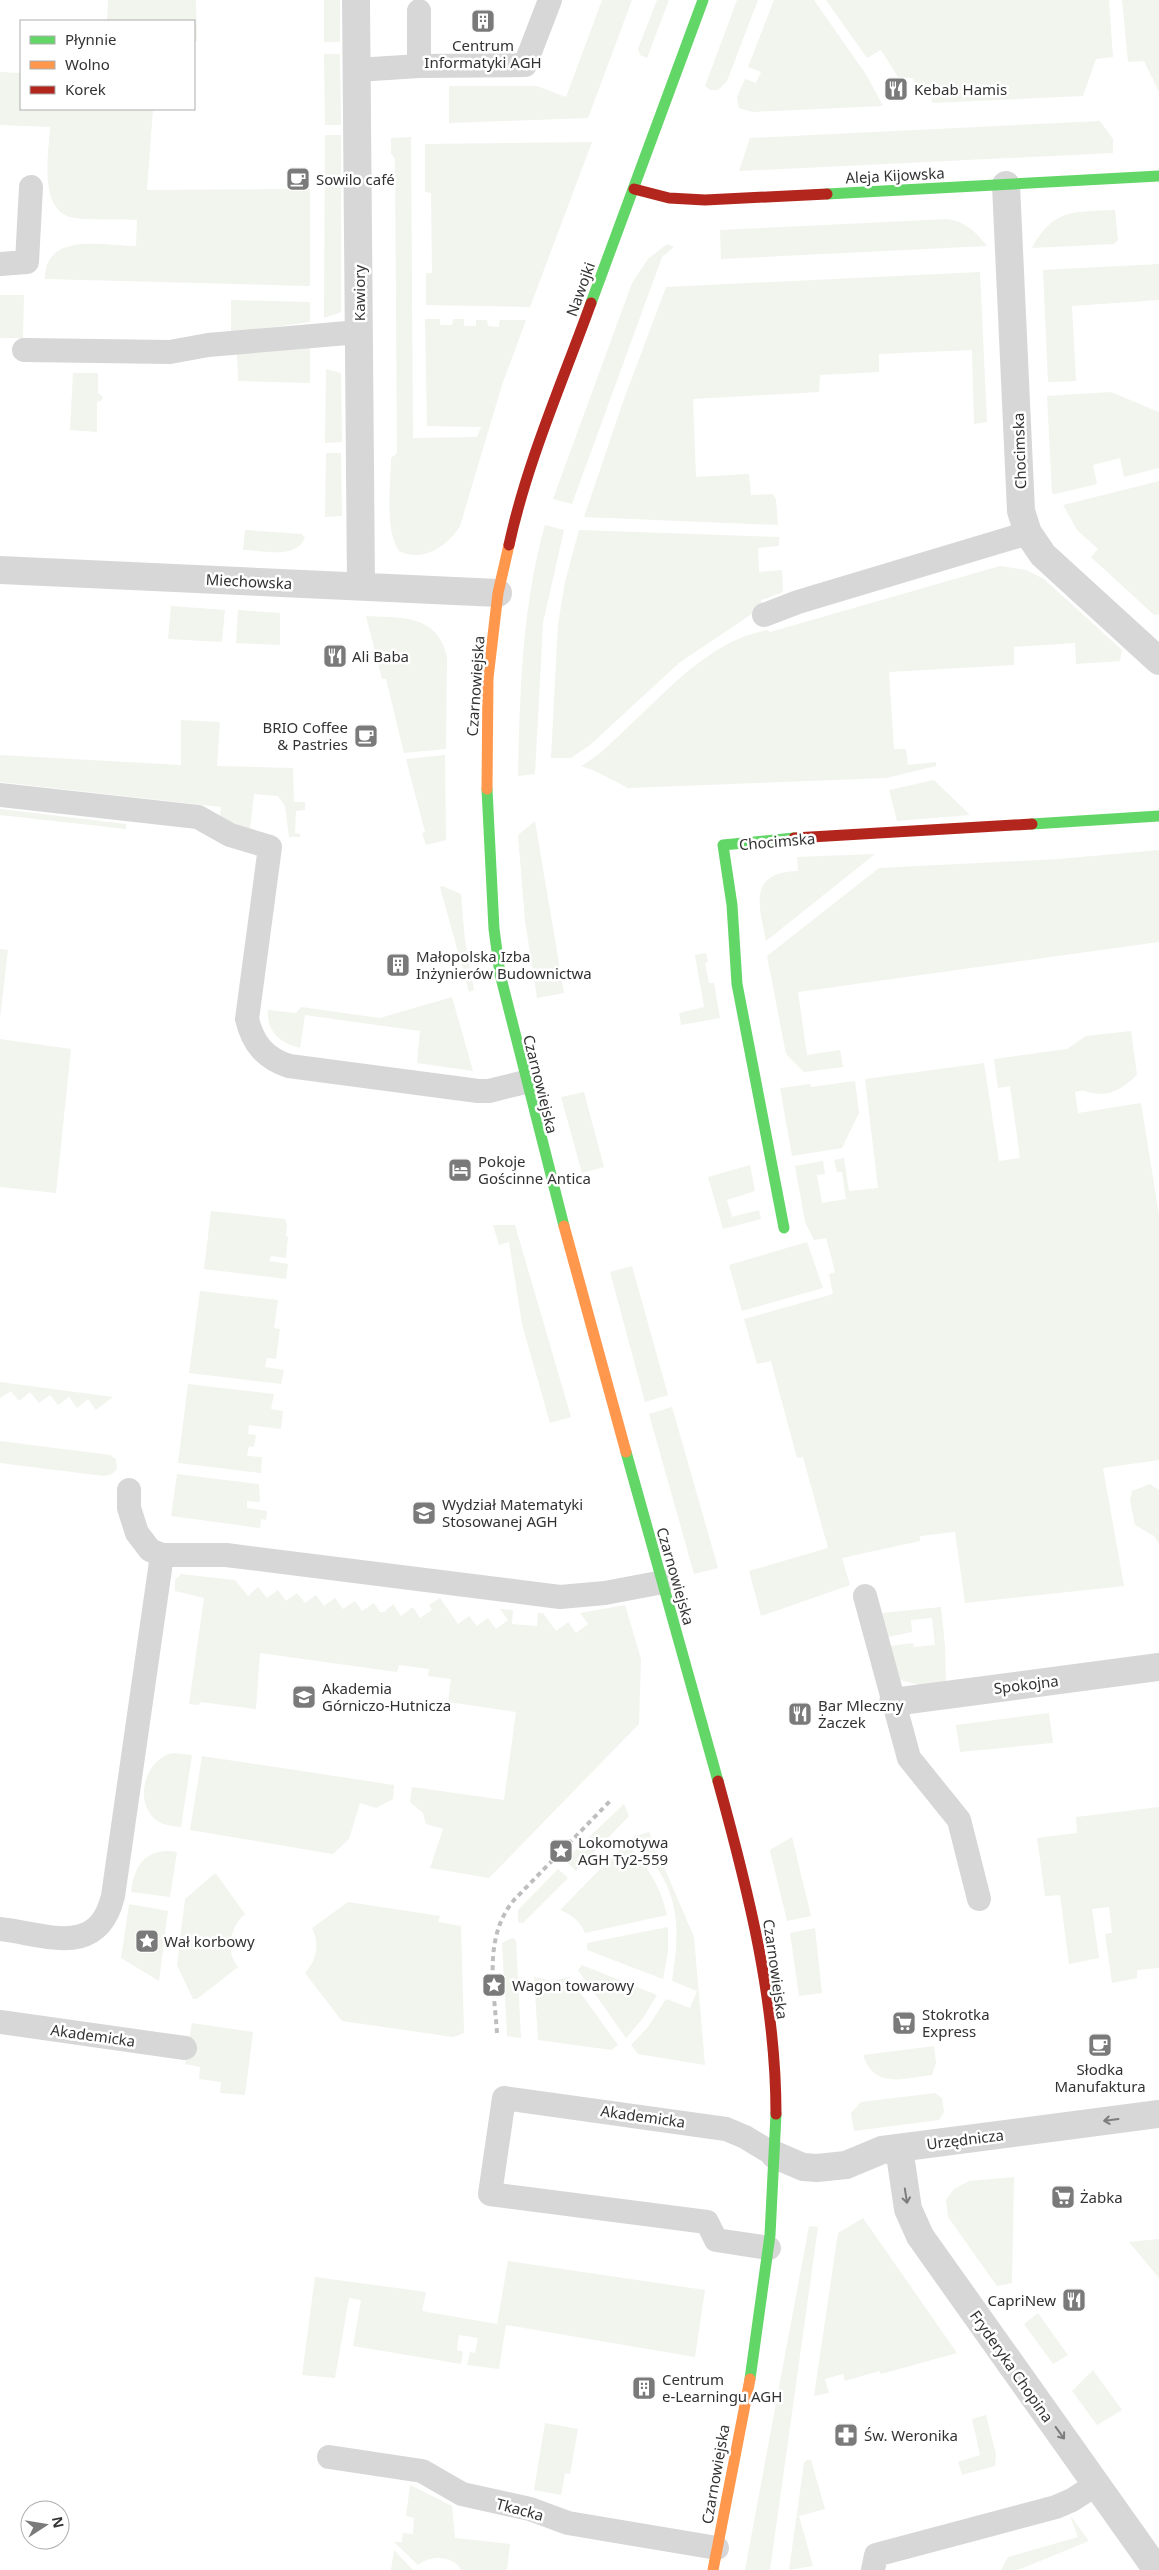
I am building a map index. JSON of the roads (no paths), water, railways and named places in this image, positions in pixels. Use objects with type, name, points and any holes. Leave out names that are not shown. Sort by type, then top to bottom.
[{"type":"main road","name":"Nawojki","points":[[498,593],[516,512],[535,454],[703,0]]},
{"type":"main road","name":"Aleja Kijowska","points":[[634,188],[669,198],[705,200],[1159,176]]},
{"type":"main road","name":"Czarnowiejska","points":[[498,593],[488,678],[487,814],[494,929],[500,974],[525,1082],[745,1880],[760,1947],[769,2019],[776,2111],[776,2155],[769,2248],[754,2347],[715,2559]]},
{"type":"main road","name":"Chocimska","points":[[784,1228],[737,984],[732,905],[723,846],[786,839],[1159,816]]},
{"type":"street","name":"Kawiory","points":[[356,0],[361,586]]},
{"type":"street","name":"Chocimska","points":[[1006,185],[1021,511],[1028,533],[1043,555],[1159,661]]},
{"type":"street","name":"Miechowska","points":[[0,570],[498,593]]},
{"type":"street","name":"Spokojna","points":[[893,1702],[1159,1667]]},
{"type":"street","name":"Urzędnicza","points":[[776,2155],[803,2167],[817,2168],[846,2165],[873,2152],[1159,2114]]},
{"type":"street","name":"Fryderyka Chopina","points":[[898,2148],[908,2209],[920,2236],[1157,2570]]},
{"type":"lane","points":[[357,70],[420,66],[525,64],[550,0]]},
{"type":"lane","points":[[419,11],[420,66]]},
{"type":"lane","points":[[0,264],[28,262],[31,187]]},
{"type":"lane","points":[[24,350],[170,352],[208,345],[359,332]]},
{"type":"lane","points":[[764,615],[807,599],[1028,533]]},
{"type":"lane","points":[[0,795],[198,818],[230,835],[270,847],[248,1019],[256,1043],[273,1059],[289,1066],[478,1091],[489,1091],[525,1082]]},
{"type":"lane","points":[[129,1490],[129,1508],[137,1533],[150,1550],[162,1555],[226,1555],[560,1597],[605,1594],[663,1582]]},
{"type":"lane","points":[[0,1929],[81,1938],[97,1930],[109,1911],[113,1896],[162,1555]]},
{"type":"lane","points":[[864,1596],[910,1758],[959,1820],[979,1899]]},
{"type":"lane","name":"Akademicka","points":[[0,2022],[185,2048]]},
{"type":"lane","name":"Akademicka","points":[[769,2248],[716,2240],[707,2222],[490,2194],[504,2098],[726,2128],[776,2155]]},
{"type":"lane","name":"Tkacka","points":[[329,2457],[422,2472],[462,2494],[530,2509],[568,2523],[715,2559]]},
{"type":"lane","points":[[873,2570],[876,2555],[1056,2508],[1097,2484]]},
{"type":"railway","points":[[497,2033],[493,1981],[494,1946],[504,1914],[514,1900],[612,1799]]},
{"type":"place","name":"Centrum Informatyki AGH","points":[[483,21]]},
{"type":"place","name":"Kebab Hamis","points":[[896,89]]},
{"type":"place","name":"Sowilo café","points":[[298,179]]},
{"type":"place","name":"Ali Baba","points":[[335,656]]},
{"type":"place","name":"BRIO Coffee & Pastries","points":[[366,736]]},
{"type":"place","name":"Małopolska Izba Inżynierów Budownictwa","points":[[398,965]]},
{"type":"place","name":"Pokoje Gościnne Antica","points":[[460,1170]]},
{"type":"place","name":"Wydział Matematyki Stosowanej AGH","points":[[424,1513]]},
{"type":"place","name":"Akademia Górniczo-Hutnicza","points":[[304,1697]]},
{"type":"place","name":"Bar Mleczny Żaczek","points":[[800,1714]]},
{"type":"place","name":"Lokomotywa AGH Ty2-559","points":[[561,1851]]},
{"type":"place","name":"Wał korbowy","points":[[147,1941]]},
{"type":"place","name":"Wagon towarowy","points":[[494,1985]]},
{"type":"place","name":"Stokrotka Express","points":[[904,2023]]},
{"type":"place","name":"Słodka Manufaktura","points":[[1100,2045]]},
{"type":"place","name":"Żabka","points":[[1063,2197]]},
{"type":"place","name":"CapriNew","points":[[1074,2300]]},
{"type":"place","name":"Centrum e-Learningu AGH","points":[[644,2388]]},
{"type":"place","name":"Św. Weronika","points":[[846,2435]]}]
